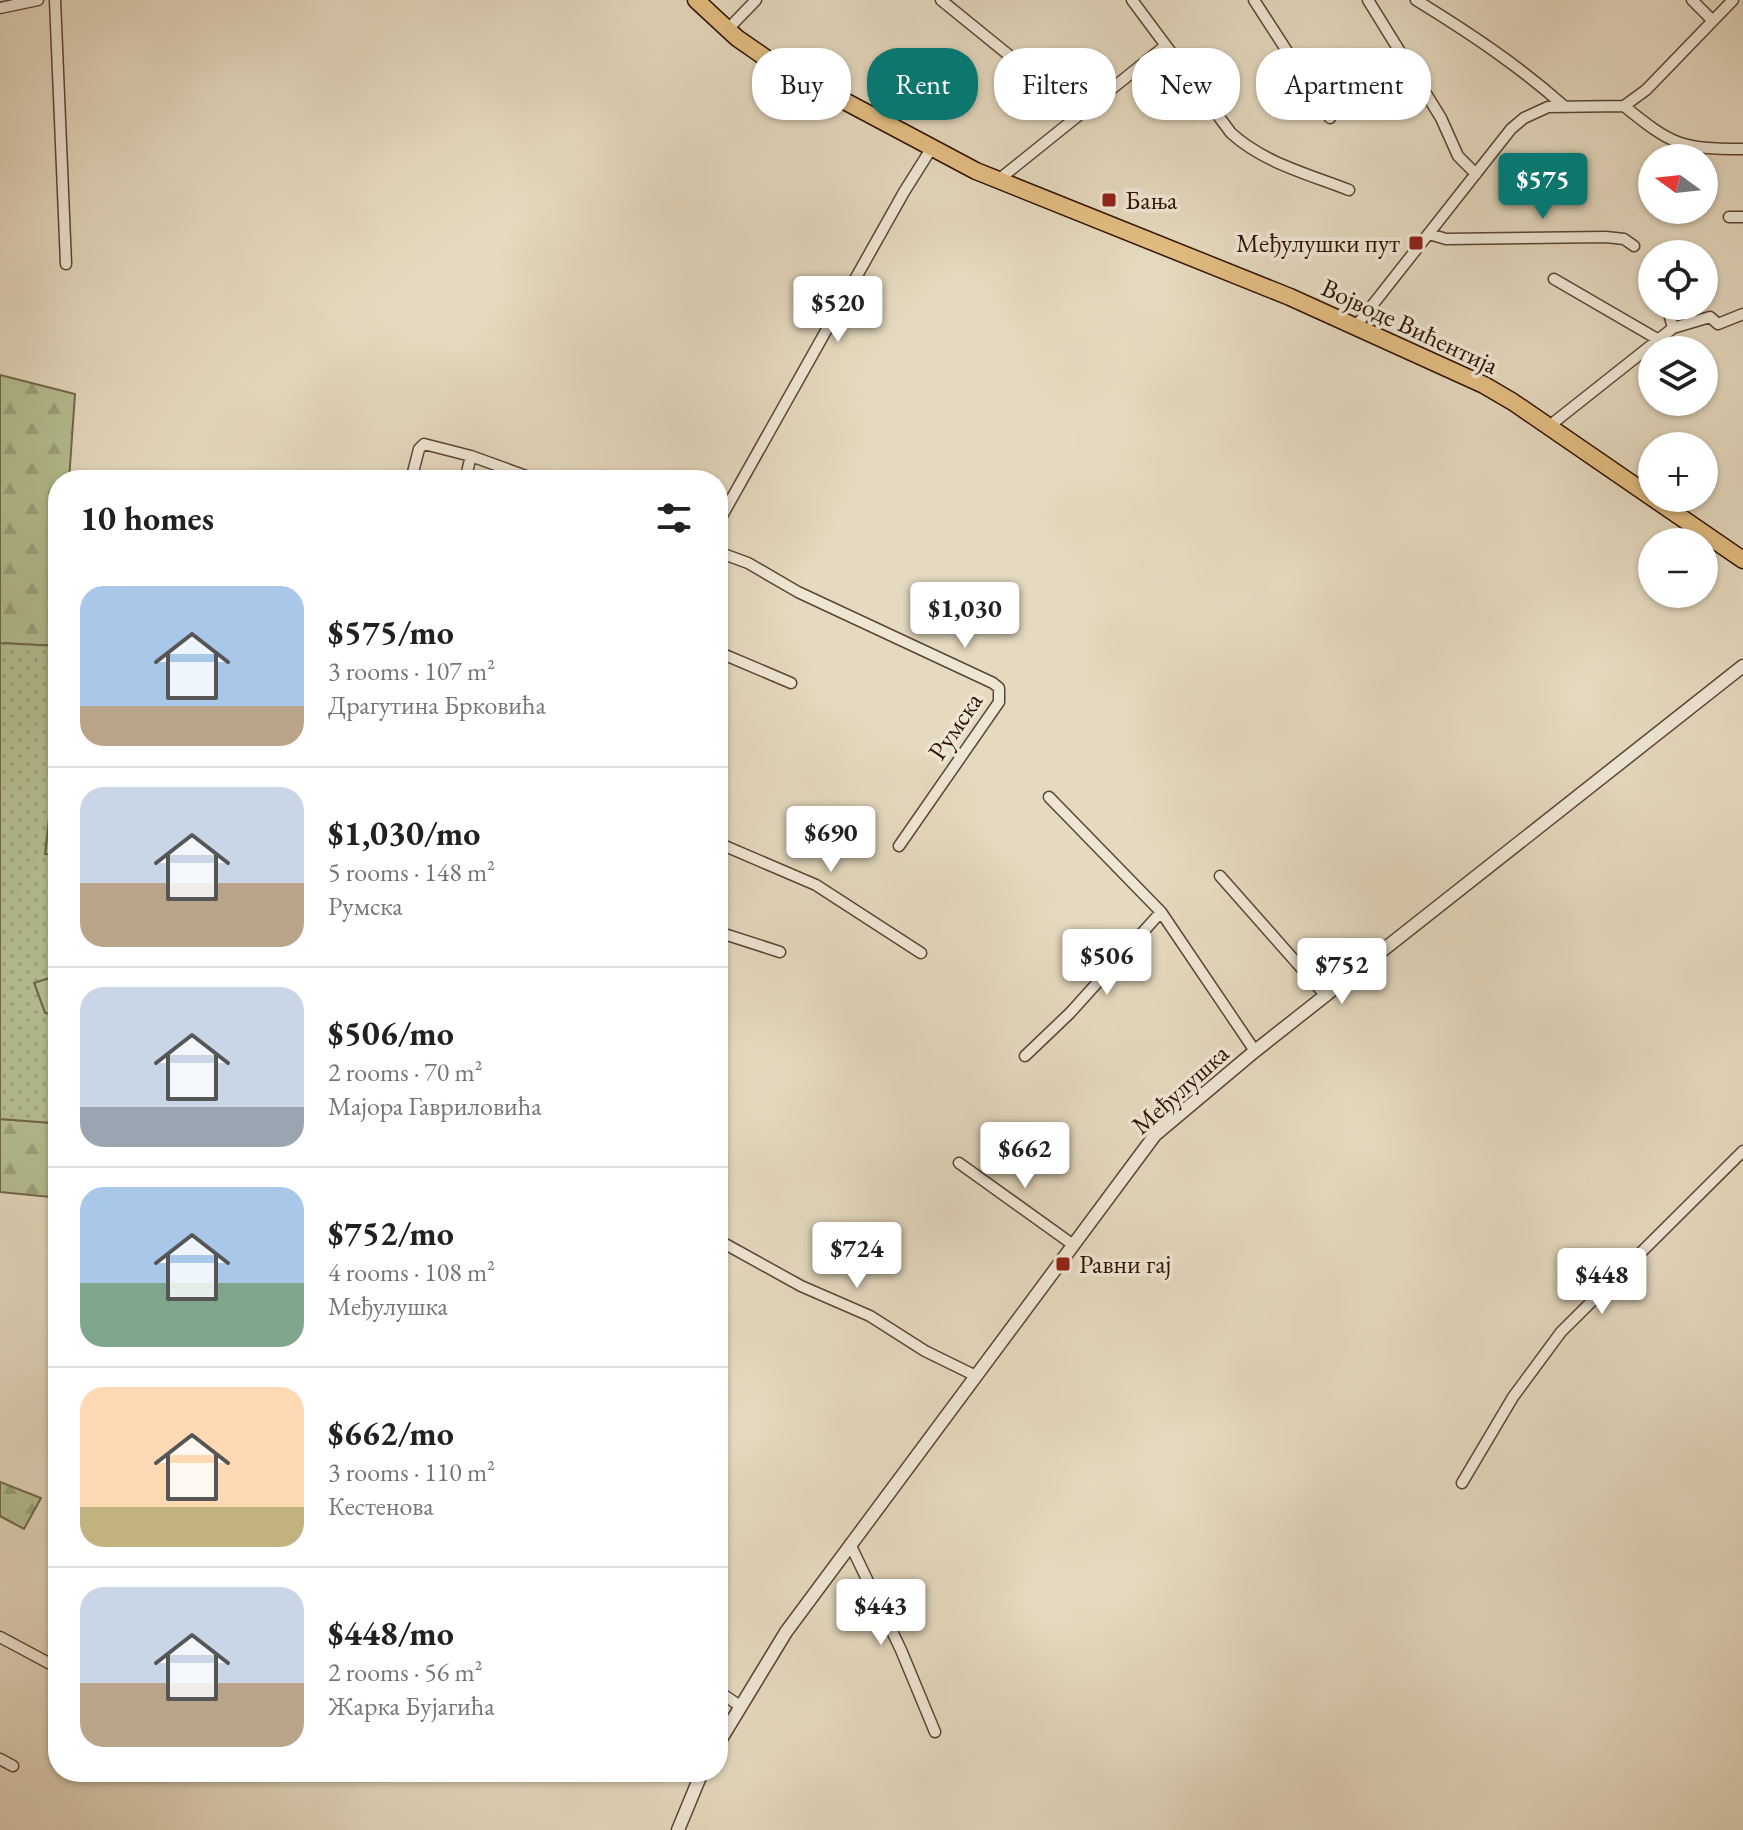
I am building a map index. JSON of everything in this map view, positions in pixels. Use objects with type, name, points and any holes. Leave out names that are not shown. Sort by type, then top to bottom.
[{"type":"main road","name":"Војводе Вићентија","points":[[696,0],[773,63],[931,149],[997,181],[1223,269],[1484,385],[1743,560]]},
{"type":"street","points":[[0,8],[38,0]]},
{"type":"street","points":[[55,0],[66,264]]},
{"type":"street","points":[[728,29],[756,0]]},
{"type":"street","points":[[941,0],[1000,48]]},
{"type":"street","points":[[1132,0],[1231,133],[1247,147],[1272,160],[1349,190]]},
{"type":"street","points":[[1254,0],[1285,48]]},
{"type":"street","points":[[1368,0],[1441,118],[1458,156],[1476,174]]},
{"type":"street","points":[[1416,0],[1487,44],[1564,106]]},
{"type":"street","points":[[1692,0],[1713,21]]},
{"type":"street","points":[[1356,326],[1511,129],[1524,118],[1548,107],[1624,106],[1646,90],[1733,0]]},
{"type":"street","points":[[997,181],[1165,46]]},
{"type":"street","points":[[1624,106],[1661,136],[1689,147],[1743,149]]},
{"type":"street","points":[[728,505],[931,149]]},
{"type":"street","points":[[1729,217],[1743,217]]},
{"type":"street","points":[[1429,234],[1446,239],[1606,237],[1624,239],[1634,246]]},
{"type":"street","points":[[1554,279],[1652,336]]},
{"type":"street","points":[[1664,336],[1673,328],[1710,317],[1718,324],[1743,314]]},
{"type":"street","points":[[1671,320],[1673,328]]},
{"type":"street","points":[[1548,427],[1638,356]]},
{"type":"street","points":[[414,470],[422,444],[471,456],[510,470]]},
{"type":"street","points":[[468,470],[471,456]]},
{"type":"street","name":"Румска","points":[[728,556],[999,688],[999,702],[899,846]]},
{"type":"street","points":[[728,656],[791,683]]},
{"type":"street","name":"Међулушка","points":[[728,1727],[786,1632],[1155,1135],[1255,1051],[1743,666]]},
{"type":"street","points":[[1049,797],[1161,912],[1255,1051]]},
{"type":"street","points":[[728,847],[816,885],[921,953]]},
{"type":"street","points":[[1220,876],[1326,996]]},
{"type":"street","points":[[1025,1056],[1070,1013],[1161,912]]},
{"type":"street","points":[[728,935],[780,952]]},
{"type":"street","points":[[1462,1483],[1513,1397],[1561,1332],[1743,1151]]},
{"type":"street","points":[[959,1163],[1072,1244]]},
{"type":"street","points":[[728,1246],[801,1286],[870,1316],[925,1351],[974,1375]]},
{"type":"street","points":[[850,1544],[901,1650],[935,1732]]},
{"type":"street","points":[[0,1637],[48,1663]]},
{"type":"street","points":[[728,1698],[740,1706]]},
{"type":"street","points":[[0,1759],[13,1766]]},
{"type":"street","points":[[678,1830],[698,1782]]},
{"type":"green space","points":[[0,375],[75,394],[70,470],[48,470],[48,645],[0,643]]},
{"type":"green space","points":[[0,643],[48,645],[48,828],[45,854],[48,854],[48,979],[34,983],[45,1013],[48,1014],[48,1123],[0,1119]]},
{"type":"green space","points":[[48,828],[48,855],[45,855]]},
{"type":"green space","points":[[48,978],[48,1014],[45,1013],[34,982]]},
{"type":"green space","points":[[0,1119],[48,1123],[48,1197],[0,1192]]},
{"type":"green space","points":[[0,1482],[41,1498],[24,1529],[0,1516]]},
{"type":"place","name":"Бања","points":[[1109,200]]},
{"type":"place","name":"Међулушки пут","points":[[1416,243]]},
{"type":"place","name":"Равни гај","points":[[1063,1264]]}]
